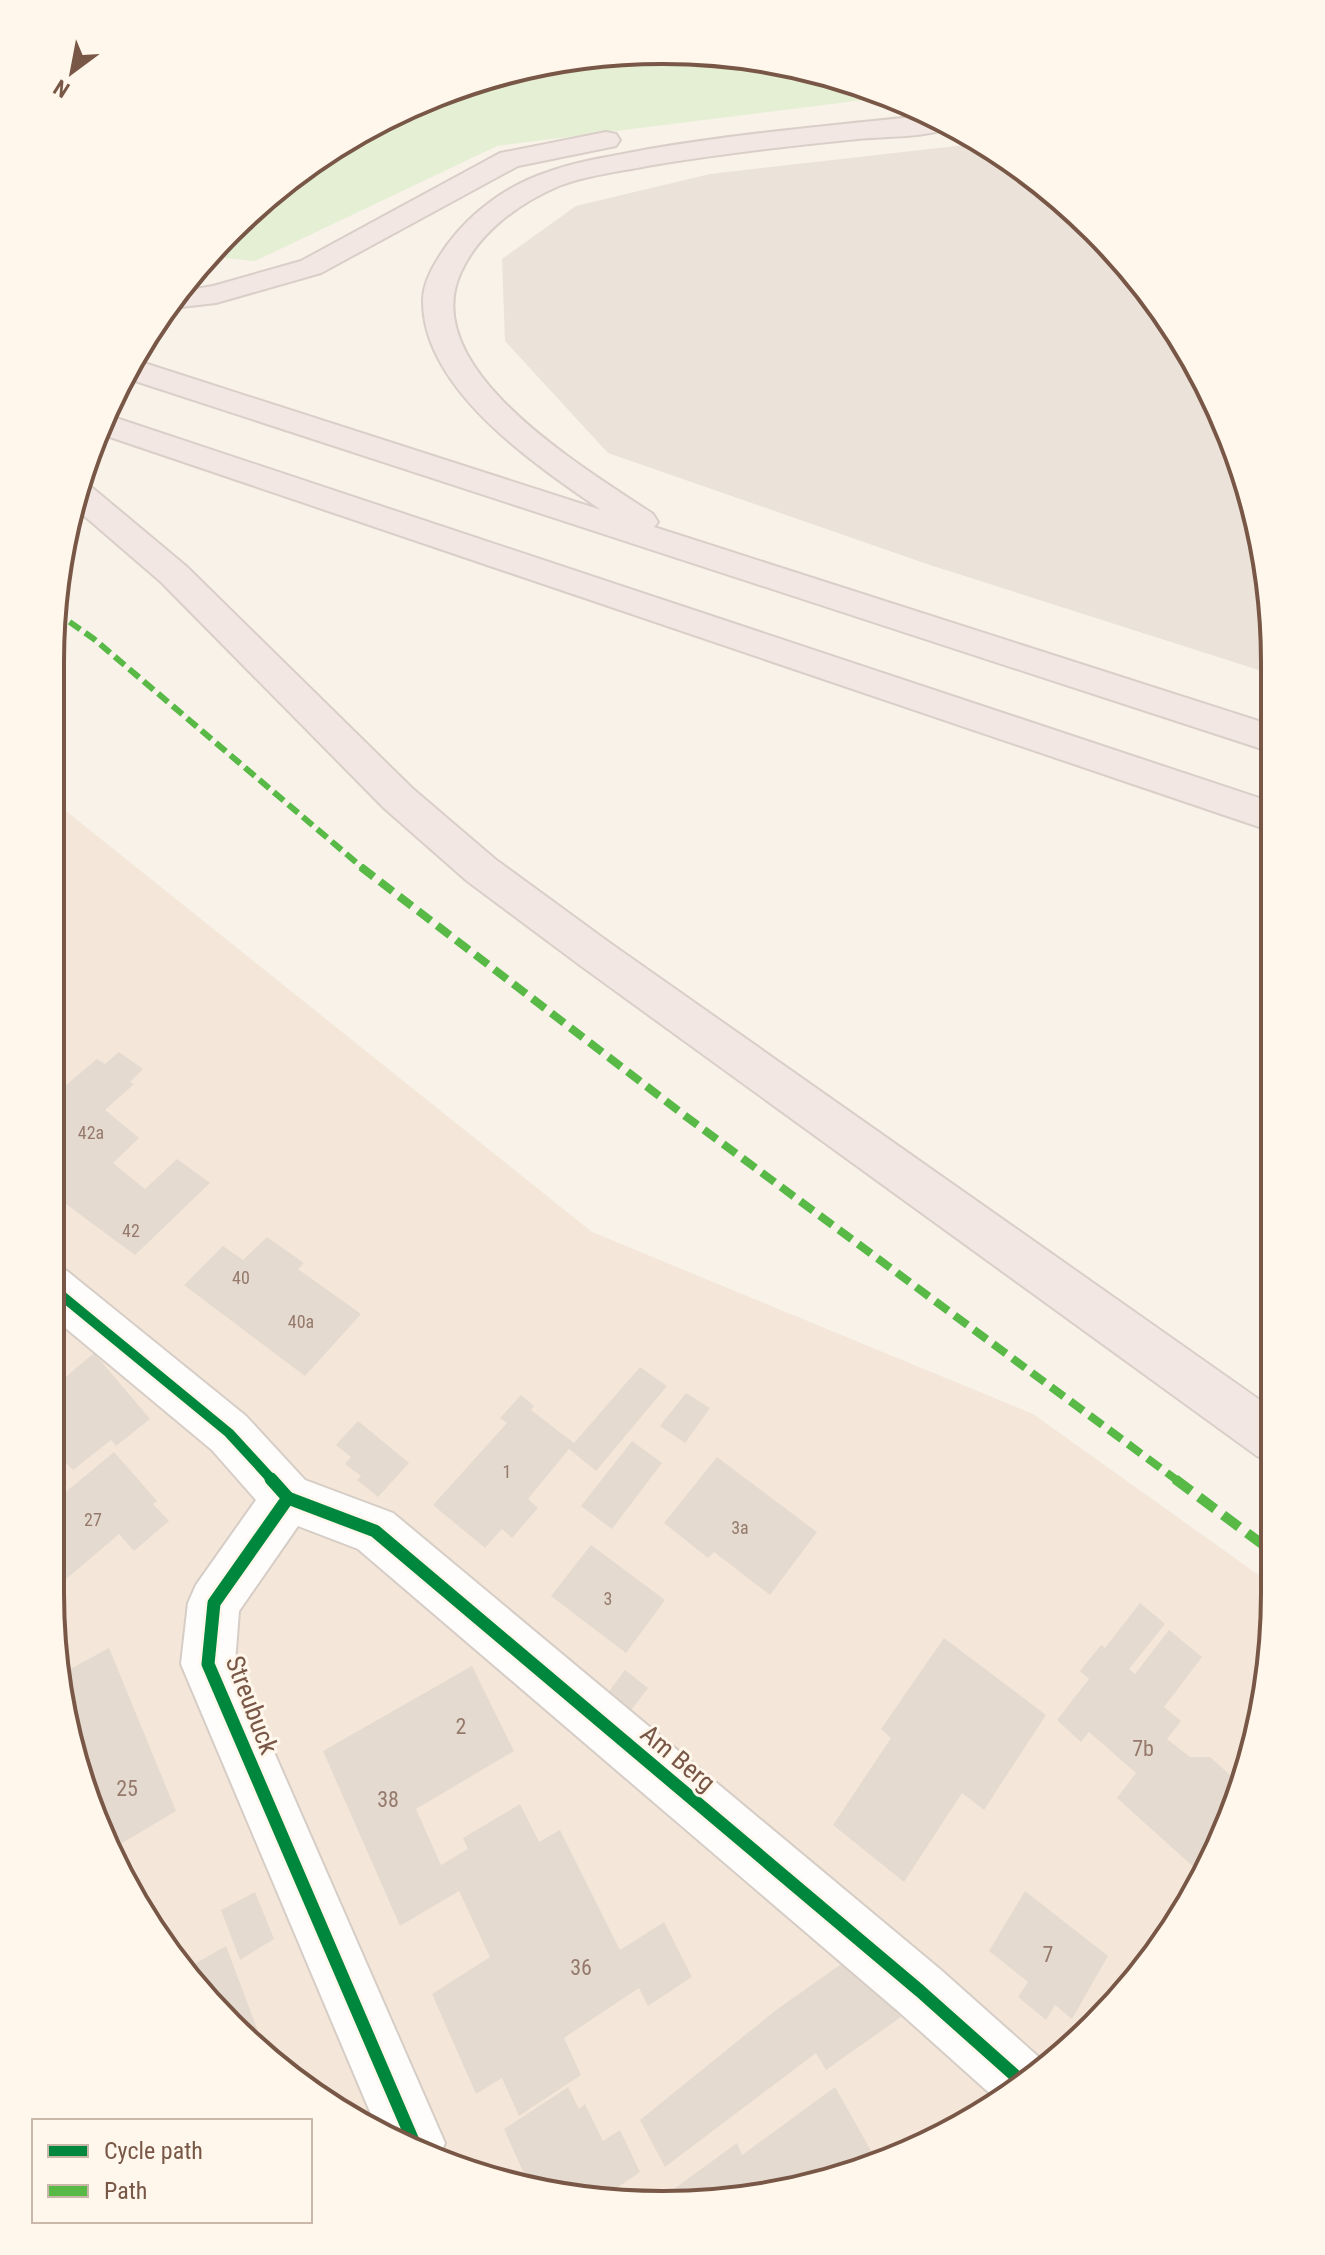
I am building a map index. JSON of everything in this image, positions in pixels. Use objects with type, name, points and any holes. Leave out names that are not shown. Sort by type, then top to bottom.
[{"type":"highway","points":[[187,299],[311,267],[486,170],[536,152],[689,126],[879,105]]},
{"type":"highway","points":[[675,546],[514,429],[483,399],[459,364],[438,300],[445,275],[458,248],[476,227],[539,185],[603,166],[691,150],[923,124]]},
{"type":"highway","points":[[139,372],[1261,736]]},
{"type":"highway","points":[[113,427],[1261,814]]},
{"type":"highway","points":[[87,499],[179,578],[341,743],[447,842],[626,975],[1261,1430]]},
{"type":"street","points":[[64,1297],[229,1433],[288,1498]]},
{"type":"street","name":"Am Berg","points":[[288,1498],[375,1531],[920,1991],[1015,2076]]},
{"type":"street","name":"Streubuck","points":[[288,1498],[214,1603],[208,1664],[410,2135]]},
{"type":"shaded area","points":[[964,145],[1027,188],[1086,239],[1160,330],[1181,363],[1215,433],[1241,508],[1249,546],[1260,623],[1261,671],[927,564],[608,453],[505,341],[502,259],[576,206],[710,174]]},
{"type":"shaded area","points":[[64,809],[592,1232],[1033,1414],[1261,1577],[1260,1632],[1249,1709],[1241,1747],[1215,1822],[1181,1892],[1160,1925],[1086,2016],[995,2090],[927,2129],[892,2145],[817,2171],[741,2186],[702,2190],[623,2190],[546,2179],[470,2159],[363,2111],[298,2067],[268,2042],[239,2016],[188,1957],[144,1892],[126,1857],[110,1822],[84,1747],[69,1671],[64,1592]]},
{"type":"green space","points":[[623,65],[702,65],[741,69],[817,84],[865,100],[497,146],[255,261],[222,258],[268,213],[330,165],[363,144],[433,110],[508,84],[584,69]]},
{"type":"building","points":[[119,1052],[143,1069],[130,1082],[134,1084],[105,1110],[139,1138],[113,1163],[145,1189],[177,1159],[210,1183],[135,1255],[64,1203],[64,1084],[97,1059],[105,1064]]},
{"type":"building","points":[[267,1237],[304,1263],[298,1269],[361,1314],[305,1376],[184,1285],[223,1246],[243,1260]]},
{"type":"building","points":[[94,1353],[150,1419],[116,1446],[111,1440],[73,1470],[64,1461],[64,1378]]},
{"type":"building","points":[[640,1367],[667,1386],[596,1471],[569,1449],[528,1499],[538,1508],[512,1538],[502,1529],[485,1548],[433,1505],[507,1423],[500,1418],[521,1395],[534,1406],[531,1410],[574,1443]]},
{"type":"building","points":[[686,1393],[710,1408],[685,1443],[660,1426]]},
{"type":"building","points":[[358,1421],[409,1463],[378,1497],[357,1480],[361,1476],[345,1464],[351,1457],[336,1445]]},
{"type":"building","points":[[632,1441],[662,1463],[612,1529],[581,1506]]},
{"type":"building","points":[[114,1452],[157,1501],[153,1504],[169,1521],[134,1551],[119,1534],[64,1581],[64,1493]]},
{"type":"building","points":[[717,1457],[817,1532],[770,1595],[714,1552],[708,1558],[664,1523]]},
{"type":"building","points":[[591,1545],[665,1600],[626,1653],[551,1596]]},
{"type":"building","points":[[1140,1603],[1165,1624],[1129,1669],[1135,1674],[1169,1630],[1202,1657],[1164,1707],[1181,1721],[1167,1739],[1190,1757],[1210,1757],[1231,1776],[1215,1822],[1194,1867],[1117,1798],[1136,1773],[1089,1732],[1081,1742],[1057,1720],[1089,1679],[1080,1671],[1101,1645],[1105,1648]]},
{"type":"building","points":[[944,1638],[1046,1715],[984,1810],[962,1793],[904,1882],[833,1825],[891,1738],[881,1729]]},
{"type":"building","points":[[109,1648],[176,1811],[120,1844],[84,1747],[69,1670]]},
{"type":"building","points":[[472,1666],[514,1751],[416,1809],[441,1865],[468,1849],[463,1838],[520,1804],[539,1842],[560,1830],[620,1950],[664,1922],[692,1977],[648,2006],[639,1988],[564,2038],[581,2075],[519,2116],[502,2078],[476,2094],[432,1994],[490,1957],[459,1891],[400,1926],[323,1751]]},
{"type":"building","points":[[625,1670],[648,1688],[629,1713],[607,1694]]},
{"type":"building","points":[[1025,1891],[1108,1956],[1072,2019],[1055,2005],[1046,2020],[1018,1997],[1028,1982],[989,1951]]},
{"type":"building","points":[[255,1892],[274,1939],[240,1960],[221,1910]]},
{"type":"building","points":[[226,1946],[259,2034],[239,2016],[194,1964]]},
{"type":"building","points":[[847,1960],[901,2017],[826,2070],[816,2053],[665,2167],[640,2120],[776,2010]]},
{"type":"building","points":[[568,2087],[579,2109],[585,2104],[603,2141],[620,2130],[640,2172],[615,2189],[524,2174],[504,2129]]},
{"type":"building","points":[[835,2087],[872,2153],[817,2171],[779,2179],[741,2186],[671,2191],[737,2143],[742,2155]]},
{"type":"marked path","points":[[65,619],[94,639],[329,842],[684,1115],[1261,1543]]},
{"type":"cycle path","points":[[64,1297],[229,1433],[288,1498],[214,1603],[208,1664],[410,2135]]},
{"type":"cycle path","points":[[288,1498],[375,1531],[920,1991],[1015,2076]]}]
